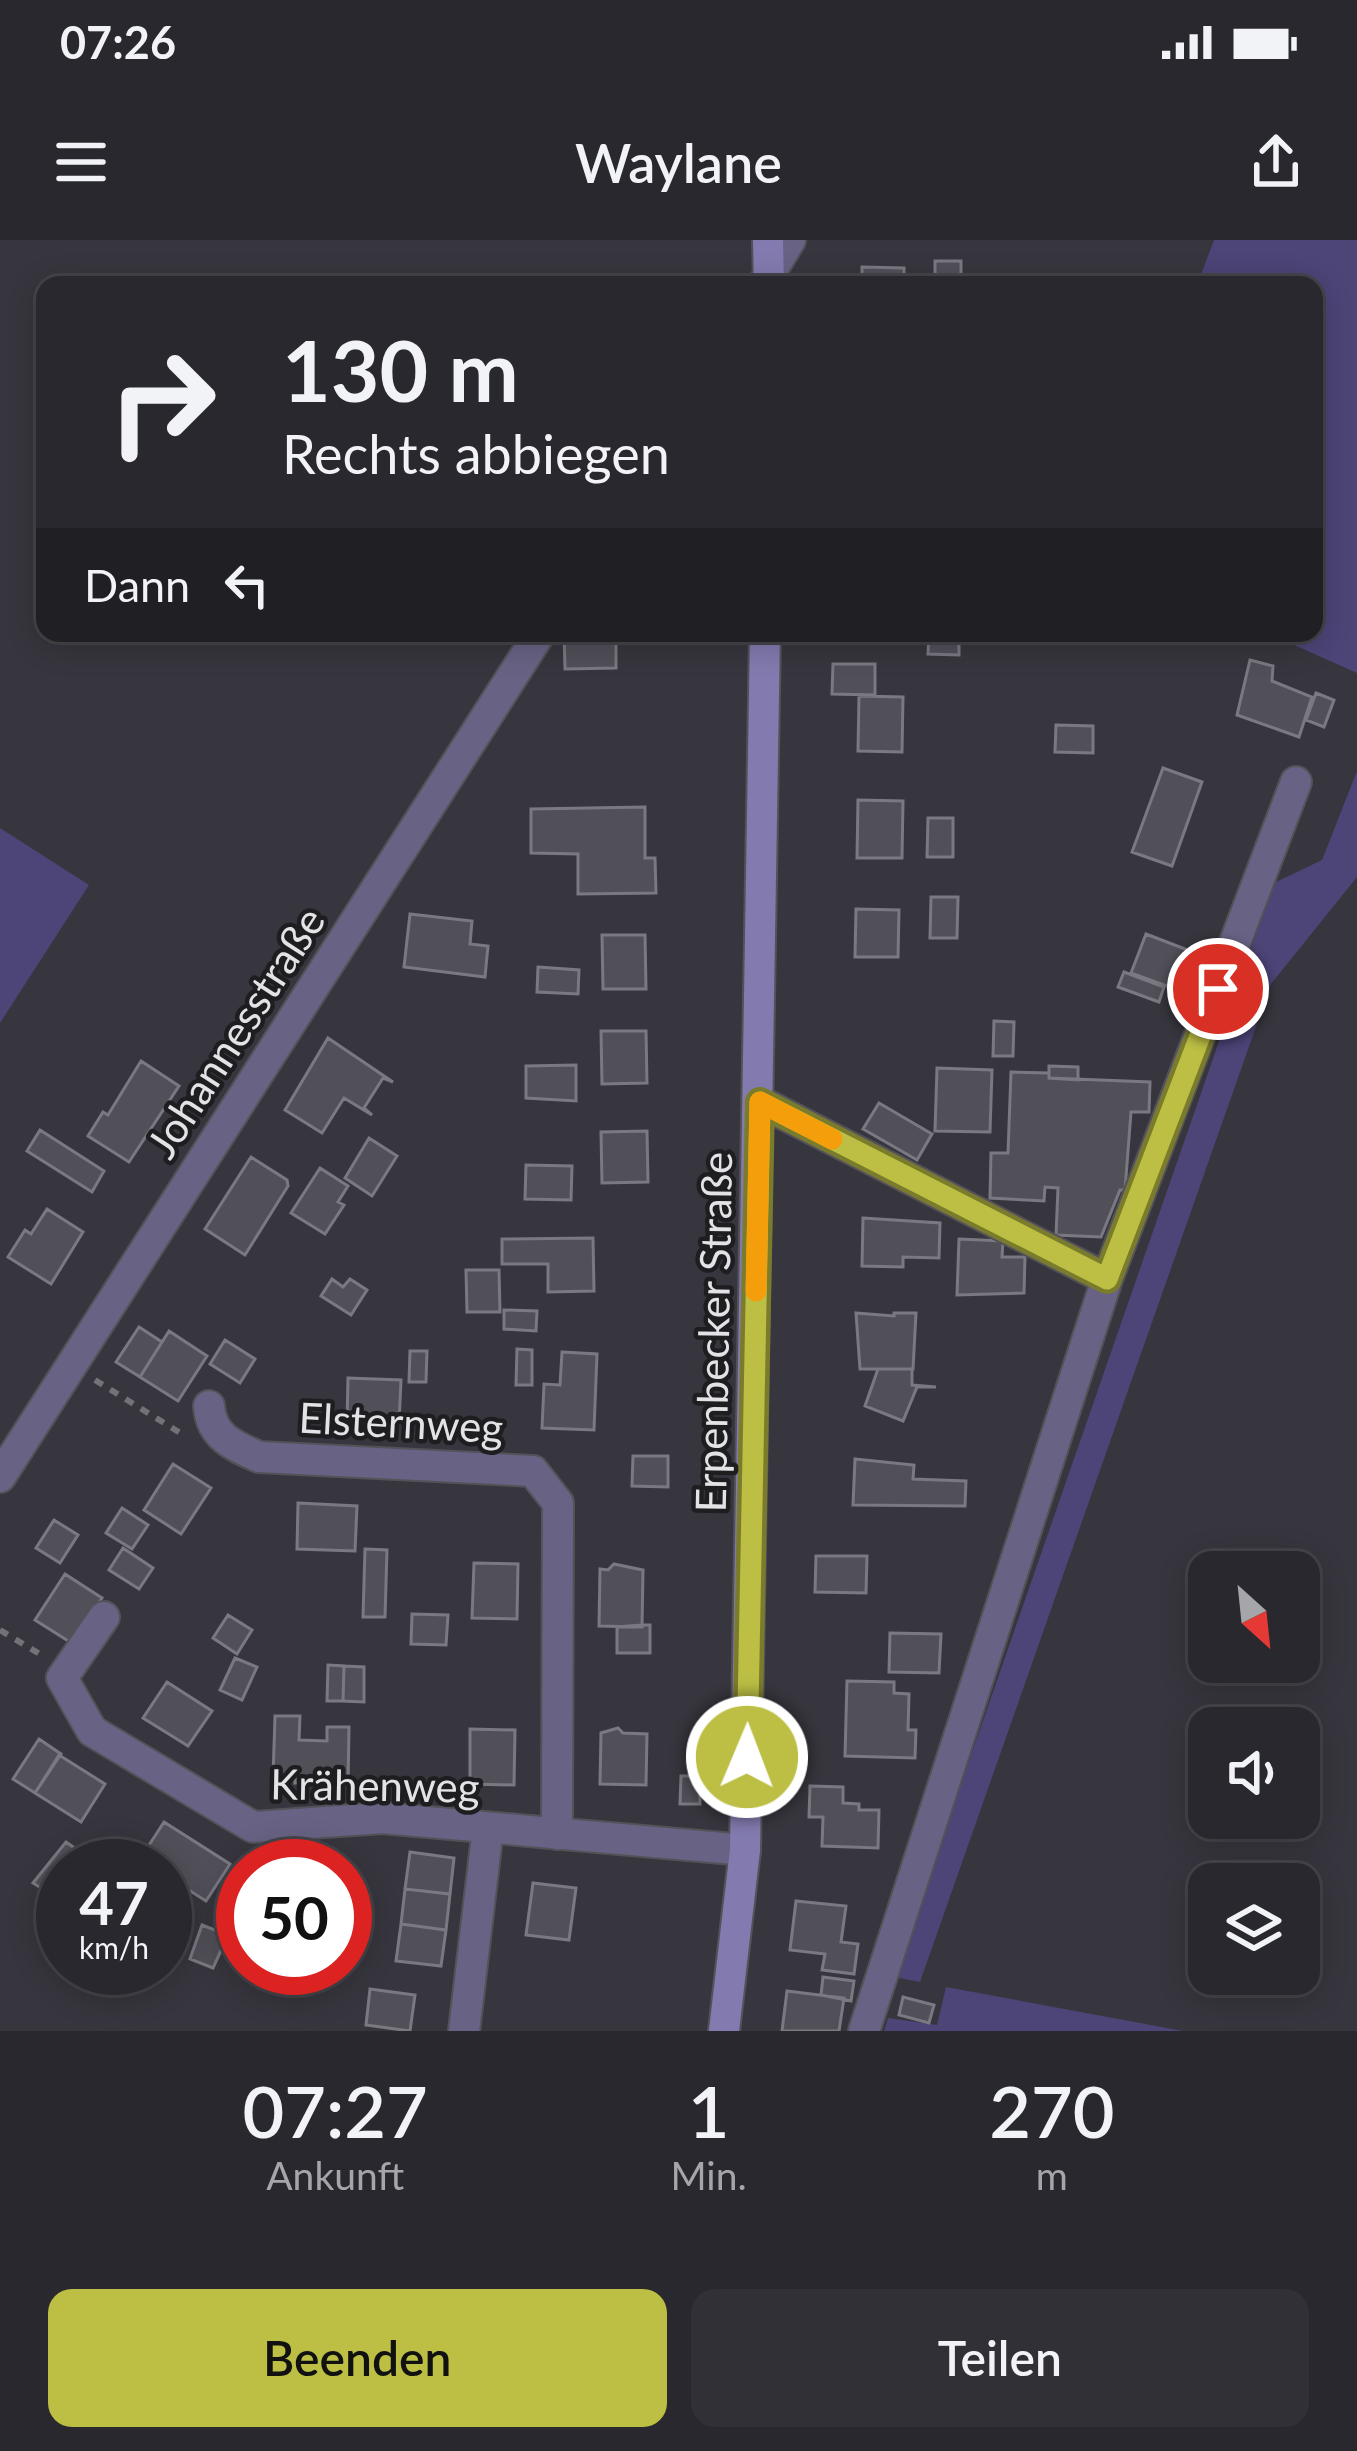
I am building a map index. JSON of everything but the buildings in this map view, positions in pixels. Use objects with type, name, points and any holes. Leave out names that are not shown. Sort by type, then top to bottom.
[{"type":"main road","points":[[767,276],[768,240]]},
{"type":"main road","name":"Erpenbecker Straße","points":[[724,2031],[746,1850],[765,642]]},
{"type":"street","points":[[770,276],[790,240]]},
{"type":"street","name":"Johannesstraße","points":[[0,1477],[534,642]]},
{"type":"street","points":[[864,2031],[1107,1279],[1296,782]]},
{"type":"street","points":[[760,1102],[1107,1279]]},
{"type":"street","name":"Elsternweg","points":[[213,1419],[231,1444],[259,1456],[533,1471],[558,1503],[557,1834]]},
{"type":"street","points":[[62,1678],[104,1617]]},
{"type":"street","name":"Krähenweg","points":[[62,1678],[92,1731],[253,1827],[382,1818],[746,1850]]},
{"type":"street","points":[[464,2031],[488,1828]]},
{"type":"path","points":[[71,1366],[183,1436],[213,1419]]},
{"type":"path","points":[[0,1630],[55,1662],[62,1678]]},
{"type":"shaded area","points":[[1214,240],[1357,240],[1357,673],[1287,642],[1323,642],[1323,276],[1200,276]]},
{"type":"shaded area","points":[[1357,771],[1357,877],[1271,984],[920,1982],[894,1977],[1274,883],[1322,860]]},
{"type":"shaded area","points":[[0,828],[89,885],[0,1023]]},
{"type":"shaded area","points":[[946,1987],[1183,2031],[884,2031],[888,2018],[937,2025]]},
{"type":"slow traffic","points":[[756,1291],[760,1102],[832,1139]]},
{"type":"route","points":[[747,1757],[760,1102],[1107,1279],[1218,989]]}]
